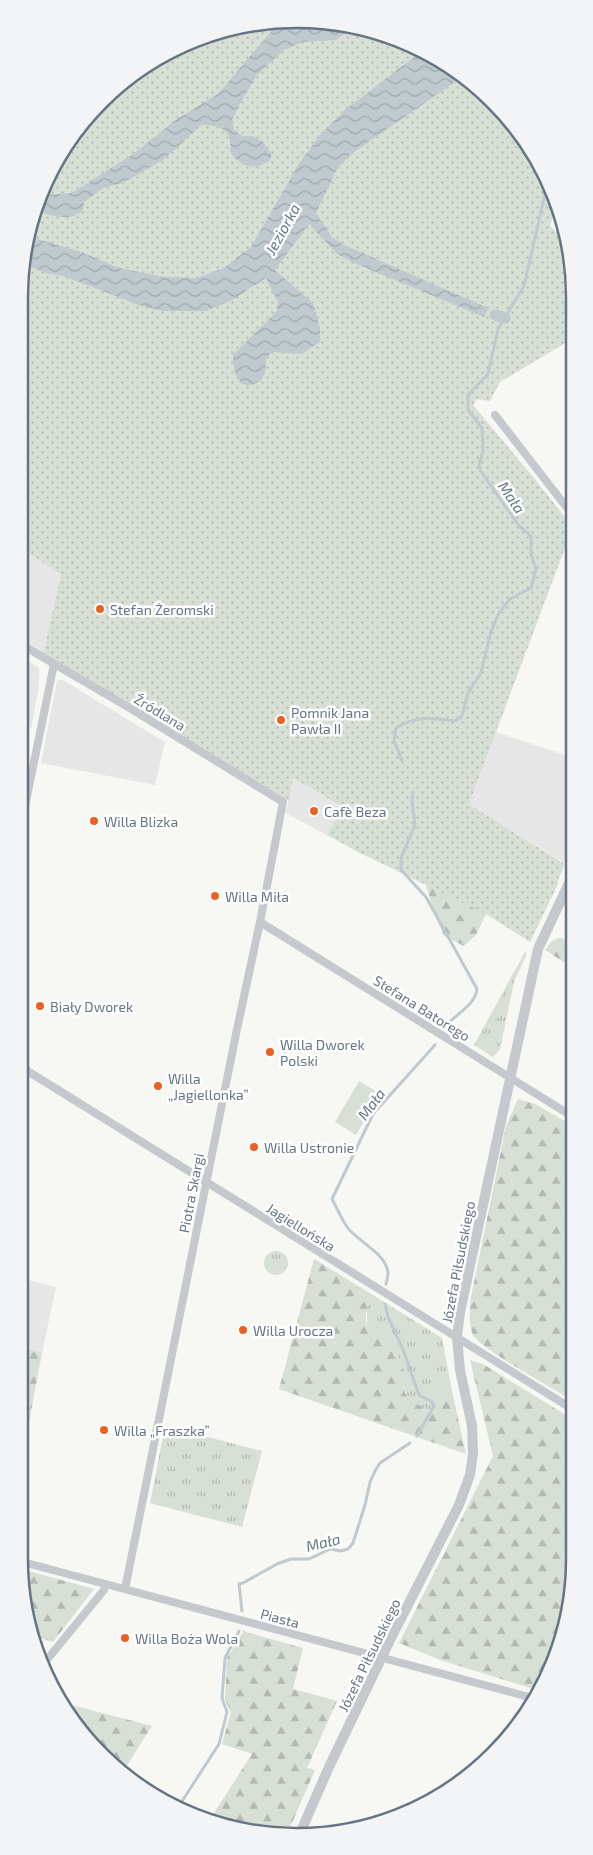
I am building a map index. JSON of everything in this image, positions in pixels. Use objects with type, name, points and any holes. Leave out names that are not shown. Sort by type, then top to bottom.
[{"type":"street","points":[[495,415],[566,507]]},
{"type":"street","name":"Źródlana","points":[[28,649],[283,802]]},
{"type":"street","points":[[28,792],[54,664]]},
{"type":"street","name":"Piotra Skargi","points":[[125,1589],[283,802]]},
{"type":"street","name":"Józefa Piłsudskiego","points":[[302,1828],[329,1767],[382,1657],[459,1505],[470,1475],[473,1454],[472,1426],[460,1370],[457,1337],[460,1312],[538,949],[566,889]]},
{"type":"street","name":"Stefana Batorego","points":[[260,922],[566,1113]]},
{"type":"street","name":"Jagiellońska","points":[[28,1071],[435,1325],[566,1404]]},
{"type":"street","name":"Piasta","points":[[28,1563],[527,1696]]},
{"type":"street","points":[[47,1659],[104,1590],[106,1584]]},
{"type":"shaded area","points":[[28,553],[61,574],[43,654],[28,644]]},
{"type":"shaded area","points":[[28,661],[39,668],[39,685],[31,729],[28,729]]},
{"type":"shaded area","points":[[61,679],[165,742],[155,785],[41,763],[57,681]]},
{"type":"shaded area","points":[[496,732],[566,755],[566,863],[565,863],[469,804]]},
{"type":"shaded area","points":[[293,778],[342,808],[327,835],[286,813]]},
{"type":"shaded area","points":[[28,1280],[56,1287],[42,1353],[28,1349]]},
{"type":"green space","points":[[279,28],[332,30],[383,42],[415,55],[431,64],[474,94],[510,133],[538,178],[553,216],[550,226],[557,233],[565,279],[566,343],[500,382],[490,401],[477,399],[473,405],[566,519],[566,545],[469,804],[565,864],[558,884],[530,942],[486,914],[327,835],[342,807],[293,778],[289,801],[43,654],[61,574],[28,553],[28,279],[37,227],[48,194],[73,147],[94,119],[133,83],[178,55],[227,37]]},
{"type":"green space","points":[[431,869],[523,936],[486,914],[476,935],[464,946],[444,936],[436,918],[426,885]]},
{"type":"green space","points":[[557,938],[566,940],[566,963],[545,950]]},
{"type":"green space","points":[[526,950],[526,956],[514,982],[500,1049],[493,1057],[474,1045]]},
{"type":"green space","points":[[359,1081],[380,1094],[356,1135],[335,1122]]},
{"type":"green space","points":[[518,1099],[535,1104],[566,1122],[566,1397],[489,1349],[473,1335],[470,1326],[471,1297],[506,1126]]},
{"type":"green space","points":[[276,1251],[284,1255],[288,1263],[284,1271],[276,1275],[268,1271],[264,1263],[268,1255]]},
{"type":"green space","points":[[314,1259],[373,1295],[366,1314],[367,1325],[373,1333],[396,1351],[403,1367],[404,1389],[408,1397],[434,1412],[438,1405],[436,1393],[441,1389],[452,1391],[466,1454],[279,1389]]},
{"type":"green space","points":[[373,1295],[442,1338],[452,1391],[441,1389],[437,1408],[434,1412],[414,1402],[406,1393],[404,1383],[367,1325],[367,1308]]},
{"type":"green space","points":[[28,1349],[42,1353],[28,1427]]},
{"type":"green space","points":[[470,1360],[483,1364],[566,1415],[566,1558],[563,1594],[551,1645],[532,1688],[440,1660],[399,1643],[493,1456]]},
{"type":"green space","points":[[165,1426],[262,1451],[242,1527],[150,1503]]},
{"type":"green space","points":[[28,1571],[94,1589],[53,1642],[40,1638],[33,1611]]},
{"type":"green space","points":[[242,1629],[246,1632],[303,1648],[293,1689],[337,1701],[307,1768],[315,1770],[290,1828],[244,1822],[213,1814],[252,1754],[222,1744],[231,1712],[225,1700],[227,1658],[243,1632]]},
{"type":"green space","points":[[71,1705],[152,1726],[126,1767],[94,1736]]},
{"type":"water","points":[[314,28],[346,33],[336,40],[302,42],[284,50],[257,75],[232,121],[234,130],[242,136],[253,136],[263,142],[272,155],[269,161],[252,167],[243,164],[230,152],[230,138],[224,130],[214,126],[201,125],[163,160],[125,182],[103,188],[84,202],[83,210],[78,214],[61,217],[41,212],[48,195],[72,193],[133,154],[177,119],[218,94],[274,29]]},
{"type":"water","name":"Jeziorka","points":[[416,56],[457,81],[350,155],[337,169],[316,213],[332,237],[344,245],[488,308],[484,317],[352,262],[337,254],[309,224],[275,270],[313,303],[320,327],[320,342],[301,354],[274,352],[266,357],[262,379],[254,384],[245,385],[241,383],[236,375],[233,355],[277,311],[278,303],[266,278],[232,300],[206,311],[164,311],[139,305],[66,277],[46,273],[29,266],[34,238],[78,251],[120,268],[164,277],[197,278],[224,268],[251,247],[300,162],[320,135],[345,110]]},
{"type":"waterway","name":"Mała","points":[[402,761],[394,740],[396,728],[418,719],[431,718],[455,721],[462,716],[468,693],[481,673],[491,631],[499,613],[510,599],[531,588],[536,569],[531,554],[531,536],[519,526],[480,470],[479,465],[483,451],[482,428],[468,410],[468,395],[488,374],[498,329],[524,286],[545,194]]},
{"type":"waterway","points":[[495,315],[505,318]]},
{"type":"waterway","name":"Mała","points":[[413,792],[415,825],[401,858],[401,870],[426,897],[477,989],[468,1005],[445,1027]]},
{"type":"waterway","name":"Mała","points":[[386,1284],[388,1273],[383,1260],[347,1227],[332,1199],[373,1114],[435,1045]]},
{"type":"waterway","name":"Mała","points":[[385,1304],[388,1317],[404,1352],[419,1395],[432,1402],[434,1406],[417,1436]]},
{"type":"waterway","name":"Mała","points":[[242,1611],[239,1584],[277,1564],[291,1559],[309,1559],[330,1549],[341,1551],[348,1549],[353,1543],[370,1482],[375,1471],[380,1463],[410,1443]]},
{"type":"waterway","name":"Mała","points":[[182,1802],[219,1744],[227,1712],[222,1698],[225,1658],[239,1631]]},
{"type":"place","name":"Stefan Żeromski","points":[[100,609]]},
{"type":"place","name":"Pomnik Jana Pawła II","points":[[281,720]]},
{"type":"place","name":"Cafè Beza","points":[[314,811]]},
{"type":"place","name":"Willa Blizka","points":[[94,821]]},
{"type":"place","name":"Willa Miła","points":[[215,896]]},
{"type":"place","name":"Biały Dworek","points":[[40,1006]]},
{"type":"place","name":"Willa Dworek Polski","points":[[270,1052]]},
{"type":"place","name":"Willa „Jagiellonka”","points":[[158,1086]]},
{"type":"place","name":"Willa Ustronie","points":[[254,1147]]},
{"type":"place","name":"Willa Urocza","points":[[243,1330]]},
{"type":"place","name":"Willa „Fraszka”","points":[[104,1430]]},
{"type":"place","name":"Willa Boża Wola","points":[[125,1638]]}]
